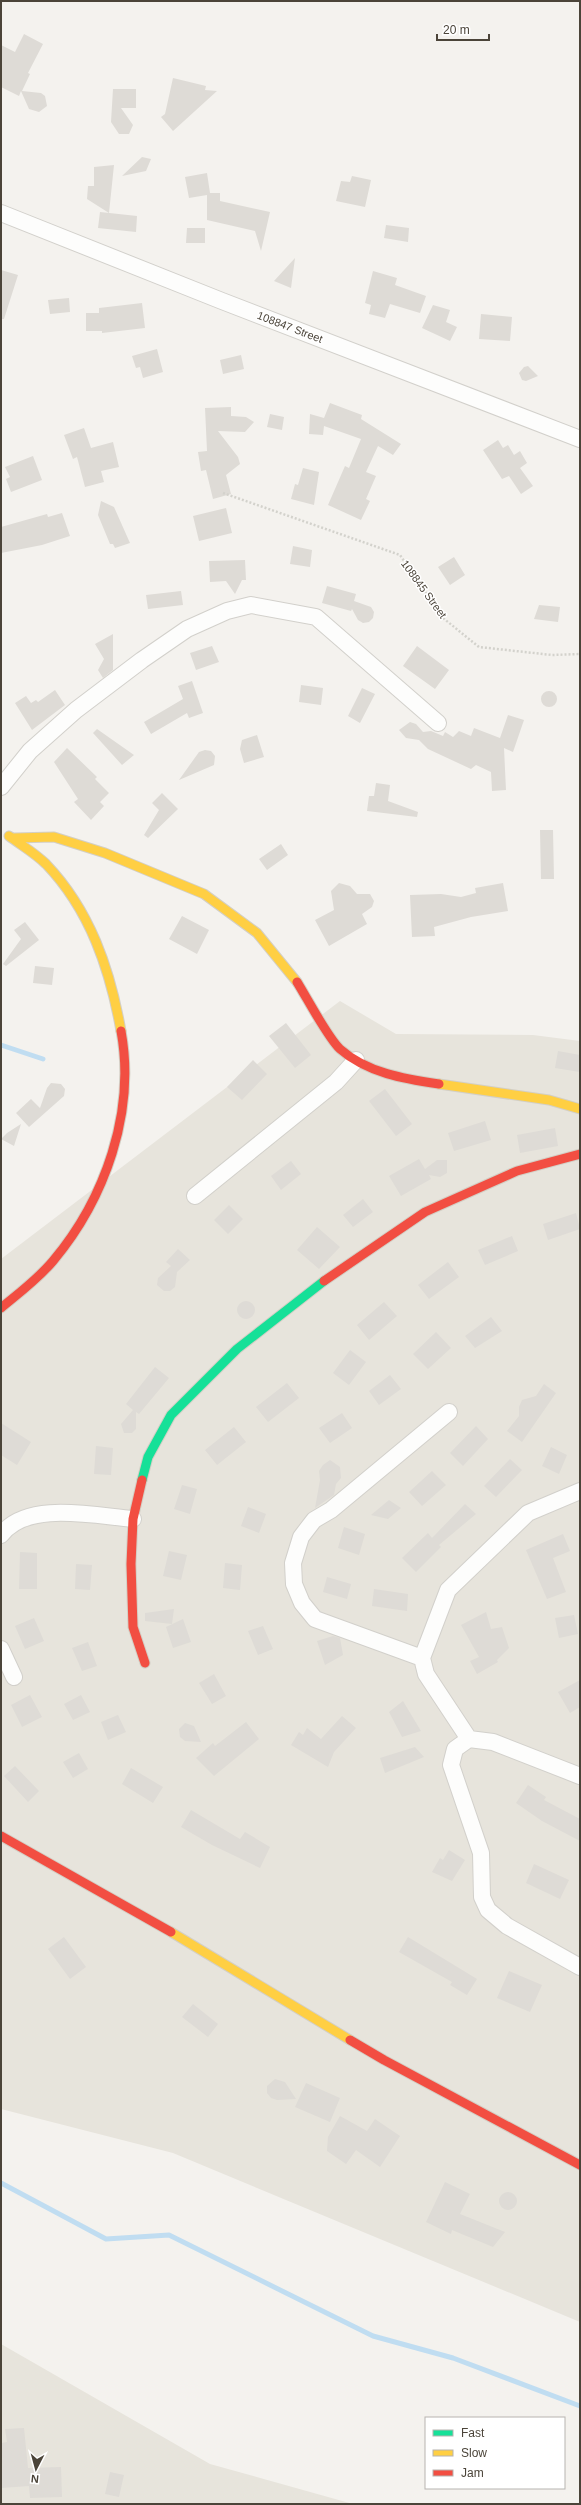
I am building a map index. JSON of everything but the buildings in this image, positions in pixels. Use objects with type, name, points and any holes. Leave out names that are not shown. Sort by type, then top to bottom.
[{"type":"street","name":"108847 Street","points":[[1,213],[222,301],[580,439]]},
{"type":"street","points":[[1,787],[30,751],[76,710],[142,660],[187,629],[228,611],[251,606],[294,611],[316,617],[438,723]]},
{"type":"street","points":[[1,831],[14,838],[48,864],[82,908],[103,955],[119,1010],[124,1062],[121,1118],[106,1172],[82,1220],[52,1262],[1,1308]]},
{"type":"street","points":[[14,838],[54,837],[105,853],[204,894],[257,933],[290,971],[339,1048],[356,1060],[397,1078],[549,1100],[580,1109]]},
{"type":"street","points":[[195,1196],[336,1082],[356,1060]]},
{"type":"street","points":[[145,1663],[133,1627],[131,1564],[133,1519],[148,1457],[171,1415],[237,1349],[324,1281],[424,1212],[517,1171],[580,1154]]},
{"type":"street","points":[[422,1658],[315,1619],[302,1603],[294,1584],[293,1563],[301,1537],[314,1520],[331,1510],[449,1412]]},
{"type":"street","points":[[468,1739],[426,1674],[422,1658],[448,1590],[528,1513],[580,1491]]},
{"type":"street","points":[[1,1535],[20,1518],[46,1513],[133,1519]]},
{"type":"street","points":[[1,1649],[14,1677]]},
{"type":"street","points":[[580,1776],[493,1742],[468,1739],[455,1749],[451,1765],[481,1853],[482,1897],[488,1910],[506,1926],[580,1967]]},
{"type":"street","points":[[1,1836],[135,1913],[193,1944],[384,2060],[580,2165]]},
{"type":"path","name":"108845 Street","points":[[223,493],[400,555],[443,618],[479,647],[552,655],[580,654]]},
{"type":"shaded area","points":[[340,1001],[396,1034],[533,1035],[580,1041],[580,2322],[173,2153],[1,2109],[1,1259]]},
{"type":"shaded area","points":[[1,2344],[210,2464],[353,2504],[1,2504]]},
{"type":"waterway","points":[[1,1045],[43,1059]]},
{"type":"waterway","points":[[1,2183],[106,2239],[169,2235],[373,2336],[453,2358],[580,2406]]},
{"type":"traffic: fast","points":[[142,1480],[148,1457],[171,1415],[237,1349],[324,1281]]},
{"type":"traffic: slow","points":[[9,836],[46,864],[75,901],[96,942],[104,963],[111,985],[121,1031]]},
{"type":"traffic: slow","points":[[14,838],[54,837],[105,853],[204,894],[257,933],[297,982]]},
{"type":"traffic: slow","points":[[439,1084],[549,1100],[580,1109]]},
{"type":"traffic: slow","points":[[171,1932],[350,2040]]},
{"type":"traffic: jam","points":[[297,982],[335,1044],[351,1057],[362,1064],[387,1074],[439,1084]]},
{"type":"traffic: jam","points":[[1,1308],[35,1280],[53,1261],[71,1237],[88,1210],[101,1182],[112,1153],[120,1123],[124,1092],[125,1062],[121,1031]]},
{"type":"traffic: jam","points":[[324,1281],[425,1212],[517,1171],[580,1154]]},
{"type":"traffic: jam","points":[[142,1480],[133,1519],[131,1564],[133,1627],[145,1663]]},
{"type":"traffic: jam","points":[[1,1836],[171,1932]]},
{"type":"traffic: jam","points":[[350,2040],[384,2060],[580,2165]]}]
